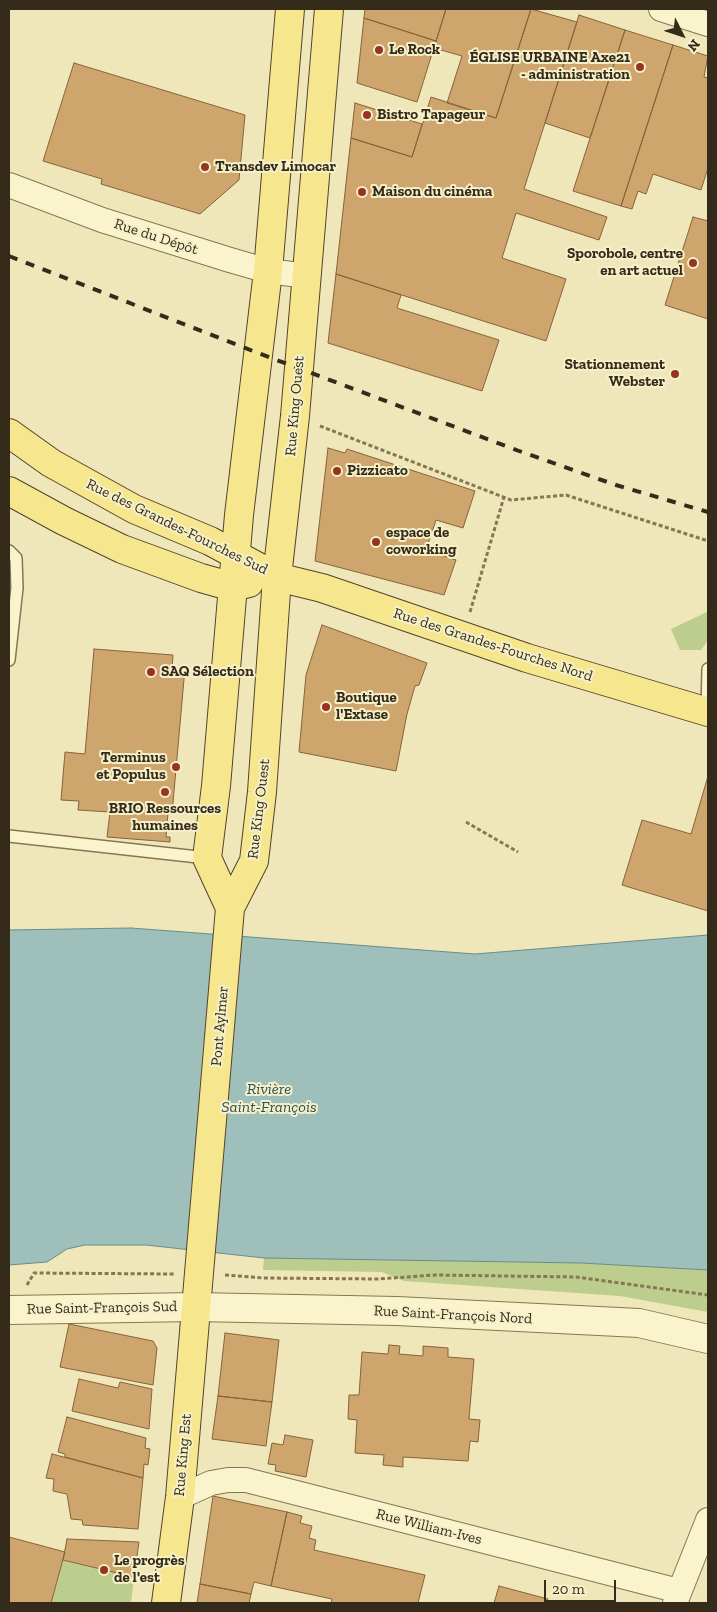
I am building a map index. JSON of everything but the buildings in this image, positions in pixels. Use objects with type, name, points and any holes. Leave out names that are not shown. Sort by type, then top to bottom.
[{"type":"main road","points":[[230,908],[207,858],[216,786],[239,515],[268,271],[290,9]]},
{"type":"main road","name":"Rue King Ouest","points":[[230,908],[254,861],[262,792],[277,577],[295,416],[329,9]]},
{"type":"main road","name":"Rue des Grandes-Fourches Sud","points":[[9,433],[51,463],[134,509],[237,554],[277,577]]},
{"type":"main road","name":"Rue des Grandes-Fourches Sud","points":[[9,491],[64,522],[122,549],[200,578],[233,587],[277,577]]},
{"type":"main road","name":"Rue des Grandes-Fourches Nord","points":[[277,577],[322,588],[463,638],[708,711]]},
{"type":"main road","name":"Pont Aylmer","points":[[195,1306],[230,908]]},
{"type":"main road","name":"Rue King Est","points":[[166,1603],[180,1497],[195,1306]]},
{"type":"street","points":[[661,9],[708,24]]},
{"type":"street","name":"Rue du Dépôt","points":[[9,185],[102,220],[268,271],[307,276]]},
{"type":"street","name":"Rue Saint-François Sud","points":[[9,1310],[195,1306]]},
{"type":"street","name":"Rue Saint-François Nord","points":[[195,1306],[397,1312],[638,1323],[708,1339]]},
{"type":"street","name":"Rue William-Ives","points":[[180,1497],[211,1483],[228,1480],[246,1480],[677,1597]]},
{"type":"street","points":[[677,1597],[708,1520]]},
{"type":"lane","points":[[9,551],[16,558],[17,588],[9,660]]},
{"type":"lane","points":[[708,669],[708,711]]},
{"type":"lane","points":[[9,836],[207,858]]},
{"type":"path","points":[[295,416],[504,497],[520,500],[566,495],[708,541]]},
{"type":"path","points":[[463,638],[504,497]]},
{"type":"path","points":[[466,822],[518,852]]},
{"type":"path","points":[[378,1279],[435,1275],[576,1277],[708,1295]]},
{"type":"green space","points":[[707,612],[708,640],[701,650],[680,650],[671,629]]},
{"type":"green space","points":[[264,1258],[581,1263],[708,1270],[708,1312],[620,1296],[404,1281],[382,1272],[263,1270]]},
{"type":"green space","points":[[63,1560],[134,1577],[131,1603],[51,1603]]},
{"type":"water","name":"Rivière Saint-François","points":[[131,928],[475,954],[708,935],[708,1270],[581,1263],[264,1258],[146,1245],[85,1245],[67,1249],[47,1262],[9,1265],[9,930]]},
{"type":"railway","points":[[9,256],[258,353],[519,451],[616,485],[708,512]]},
{"type":"place","name":"Le Rock","points":[[379,50]]},
{"type":"place","name":"ÉGLISE URBAINE Axe21 - administration","points":[[640,67]]},
{"type":"place","name":"Bistro Tapageur","points":[[367,115]]},
{"type":"place","name":"Transdev Limocar","points":[[205,167]]},
{"type":"place","name":"Maison du cinéma","points":[[362,192]]},
{"type":"place","name":"Sporobole, centre en art actuel","points":[[693,263]]},
{"type":"place","name":"Stationnement Webster","points":[[675,374]]},
{"type":"place","name":"Pizzicato","points":[[337,471]]},
{"type":"place","name":"espace de coworking","points":[[376,542]]},
{"type":"place","name":"SAQ Sélection","points":[[151,672]]},
{"type":"place","name":"Boutique l'Extase","points":[[326,707]]},
{"type":"place","name":"Terminus et Populus","points":[[176,767]]},
{"type":"place","name":"BRIO Ressources humaines","points":[[165,792]]},
{"type":"place","name":"Le progrès de l'est","points":[[104,1570]]}]
